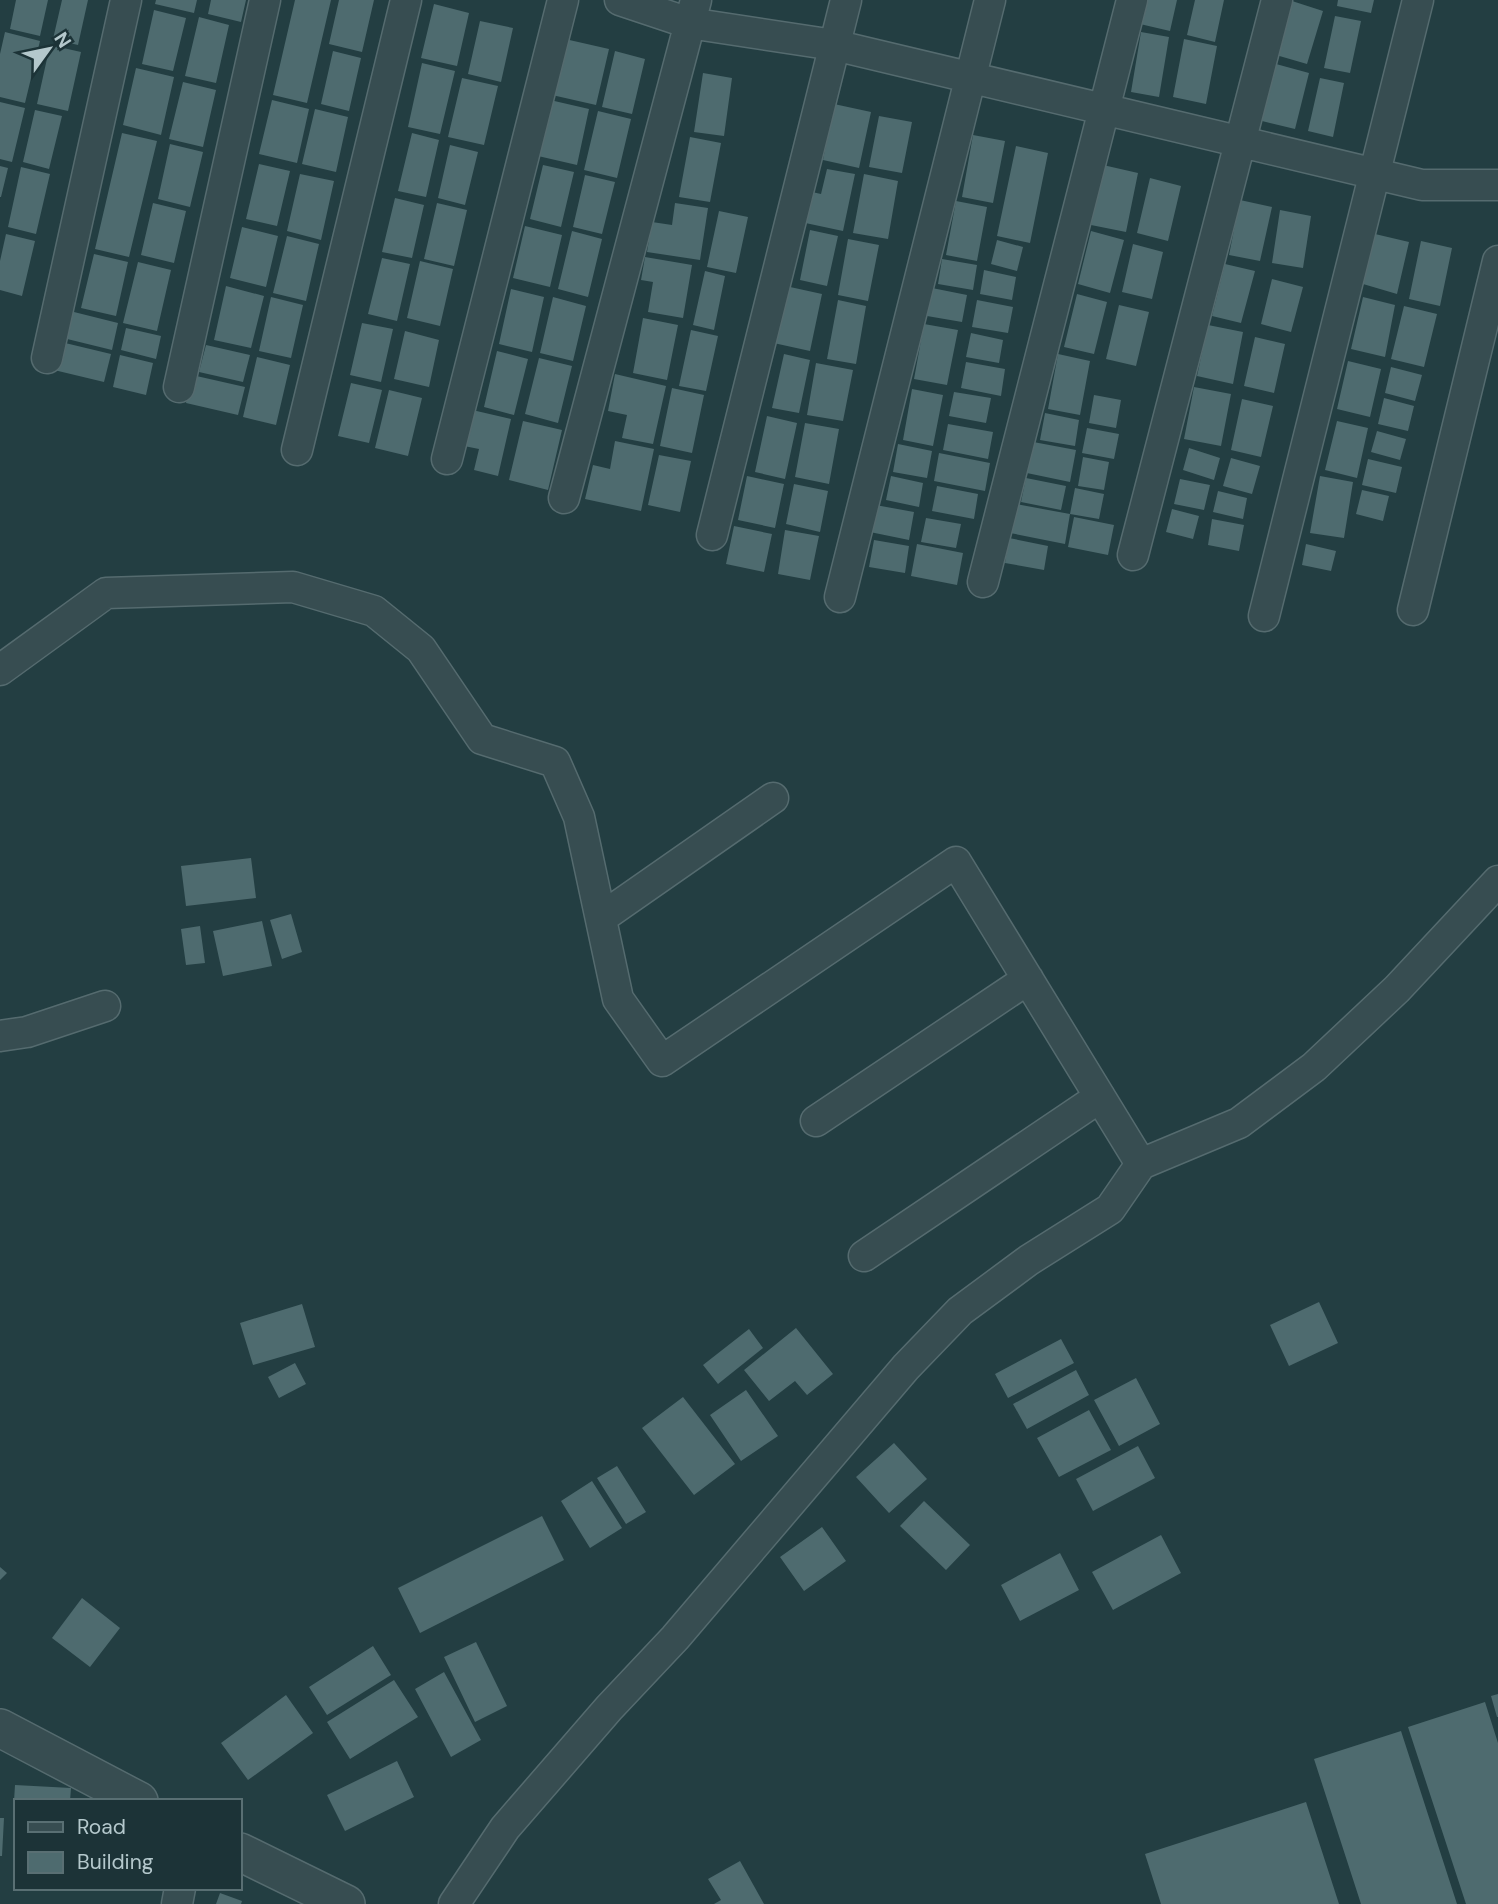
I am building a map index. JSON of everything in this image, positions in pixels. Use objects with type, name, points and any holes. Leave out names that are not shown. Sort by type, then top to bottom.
[{"type":"street","points":[[47,358],[125,0]]},
{"type":"street","points":[[179,387],[265,0]]},
{"type":"street","points":[[297,450],[406,0]]},
{"type":"street","points":[[447,459],[563,0]]},
{"type":"street","points":[[620,0],[693,12],[1422,185],[1498,185]]},
{"type":"street","points":[[712,535],[846,0]]},
{"type":"street","points":[[840,597],[990,0]]},
{"type":"street","points":[[983,582],[1132,0]]},
{"type":"street","points":[[1133,555],[1277,0]]},
{"type":"street","points":[[1264,616],[1418,0]]},
{"type":"street","points":[[564,498],[693,12]]},
{"type":"street","points":[[1413,610],[1498,261]]},
{"type":"street","points":[[0,670],[106,593],[293,587],[374,611],[422,649],[482,738],[555,762],[579,817],[618,999],[662,1061],[956,862],[1141,1164]]},
{"type":"street","points":[[601,918],[773,798]]},
{"type":"street","points":[[454,1904],[505,1828],[609,1708],[684,1628],[906,1367],[960,1311],[1029,1260],[1110,1209],[1141,1164],[1239,1123],[1314,1067],[1397,989],[1498,881]]},
{"type":"street","points":[[816,1121],[1028,979]]},
{"type":"street","points":[[0,1036],[27,1032],[105,1006]]},
{"type":"street","points":[[864,1256],[1100,1097]]},
{"type":"street","points":[[0,1728],[135,1799]]},
{"type":"street","points":[[242,1853],[346,1904]]},
{"type":"building","points":[[16,0],[48,0],[40,36],[10,29]]},
{"type":"building","points":[[62,0],[88,0],[78,45],[53,39]]},
{"type":"building","points":[[156,0],[197,0],[194,13],[155,4]]},
{"type":"building","points":[[211,0],[246,0],[241,22],[208,14]]},
{"type":"building","points":[[295,0],[331,0],[307,103],[273,95]]},
{"type":"building","points":[[339,0],[374,0],[362,52],[329,44]]},
{"type":"building","points":[[1145,0],[1177,0],[1170,31],[1140,24]]},
{"type":"building","points":[[1195,0],[1224,0],[1215,42],[1187,35]]},
{"type":"building","points":[[1338,0],[1374,0],[1371,13],[1337,6]]},
{"type":"building","points":[[1292,1],[1323,11],[1307,64],[1276,55]]},
{"type":"building","points":[[434,4],[469,13],[457,66],[421,58]]},
{"type":"building","points":[[154,10],[186,18],[173,71],[142,64]]},
{"type":"building","points":[[1335,16],[1361,21],[1350,73],[1324,68]]},
{"type":"building","points":[[199,17],[229,25],[216,83],[185,76]]},
{"type":"building","points":[[480,21],[513,28],[501,82],[468,74]]},
{"type":"building","points":[[5,32],[40,41],[25,103],[0,97],[0,54]]},
{"type":"building","points":[[1141,32],[1169,37],[1159,97],[1131,92]]},
{"type":"building","points":[[565,39],[609,49],[596,105],[552,95]]},
{"type":"building","points":[[1184,39],[1217,46],[1206,104],[1173,97]]},
{"type":"building","points":[[50,45],[81,52],[68,111],[37,104]]},
{"type":"building","points":[[333,51],[361,58],[349,111],[321,104]]},
{"type":"building","points":[[615,51],[645,59],[632,114],[602,107]]},
{"type":"building","points":[[422,63],[455,71],[440,134],[408,127]]},
{"type":"building","points":[[1276,64],[1309,73],[1295,129],[1262,121]]},
{"type":"building","points":[[136,68],[174,77],[161,135],[123,125]]},
{"type":"building","points":[[703,73],[732,78],[724,136],[694,132]]},
{"type":"building","points":[[462,78],[498,86],[484,145],[448,137]]},
{"type":"building","points":[[1320,78],[1344,83],[1333,137],[1308,131]]},
{"type":"building","points":[[183,82],[216,90],[203,147],[169,139]]},
{"type":"building","points":[[272,100],[309,109],[297,163],[259,154]]},
{"type":"building","points":[[550,100],[589,109],[577,165],[538,156]]},
{"type":"building","points":[[0,102],[25,108],[12,162],[0,159]]},
{"type":"building","points":[[834,104],[871,112],[859,168],[823,160]]},
{"type":"building","points":[[315,109],[348,117],[336,172],[302,164]]},
{"type":"building","points":[[35,110],[62,116],[49,169],[23,162]]},
{"type":"building","points":[[598,111],[631,119],[617,178],[584,170]]},
{"type":"building","points":[[879,116],[912,122],[902,173],[869,167]]},
{"type":"building","points":[[122,133],[157,141],[129,257],[95,249]]},
{"type":"building","points":[[412,133],[439,140],[426,197],[398,191]]},
{"type":"building","points":[[973,135],[1005,141],[993,203],[962,197]]},
{"type":"building","points":[[690,137],[721,143],[710,202],[679,197]]},
{"type":"building","points":[[170,144],[203,152],[190,207],[158,199]]},
{"type":"building","points":[[450,145],[478,152],[465,205],[438,198]]},
{"type":"building","points":[[1016,146],[1048,153],[1030,243],[997,236]]},
{"type":"building","points":[[259,164],[290,171],[277,226],[246,219]]},
{"type":"building","points":[[543,165],[574,172],[561,227],[530,219]]},
{"type":"building","points":[[1103,165],[1138,173],[1126,232],[1091,225]]},
{"type":"building","points":[[0,166],[8,168],[1,197],[0,197]]},
{"type":"building","points":[[21,167],[50,174],[36,234],[8,227]]},
{"type":"building","points":[[827,169],[855,174],[843,231],[796,221],[803,190],[821,194]]},
{"type":"building","points":[[300,174],[334,181],[321,240],[287,231]]},
{"type":"building","points":[[864,174],[898,181],[888,239],[853,233]]},
{"type":"building","points":[[585,175],[615,182],[602,234],[573,227]]},
{"type":"building","points":[[1150,178],[1181,186],[1168,241],[1137,233]]},
{"type":"building","points":[[395,198],[424,205],[412,258],[382,252]]},
{"type":"building","points":[[1240,200],[1272,207],[1260,261],[1229,255]]},
{"type":"building","points":[[956,201],[987,207],[977,261],[946,255]]},
{"type":"building","points":[[153,203],[186,211],[174,263],[141,255]]},
{"type":"building","points":[[437,203],[467,210],[454,266],[424,259]]},
{"type":"building","points":[[675,203],[708,208],[700,260],[647,252],[652,222],[672,225]]},
{"type":"building","points":[[1280,210],[1311,216],[1303,268],[1272,263]]},
{"type":"building","points":[[719,211],[748,217],[736,273],[707,267]]},
{"type":"building","points":[[525,226],[562,235],[550,287],[513,278]]},
{"type":"building","points":[[242,227],[278,236],[266,287],[230,278]]},
{"type":"building","points":[[810,230],[838,236],[827,286],[800,280]]},
{"type":"building","points":[[572,231],[602,239],[588,297],[558,289]]},
{"type":"building","points":[[1091,231],[1124,240],[1110,293],[1078,284]]},
{"type":"building","points":[[6,234],[35,241],[22,296],[0,290],[0,261]]},
{"type":"building","points":[[1375,234],[1409,242],[1397,294],[1363,284]]},
{"type":"building","points":[[287,236],[319,244],[306,301],[273,293]]},
{"type":"building","points":[[848,239],[879,245],[868,301],[838,295]]},
{"type":"building","points":[[997,240],[1023,247],[1017,271],[991,264]]},
{"type":"building","points":[[1421,241],[1452,248],[1440,306],[1409,299]]},
{"type":"building","points":[[1133,244],[1163,252],[1152,299],[1122,292]]},
{"type":"building","points":[[94,254],[128,262],[116,316],[81,308]]},
{"type":"building","points":[[645,257],[692,265],[683,318],[648,312],[653,282],[641,280]]},
{"type":"building","points":[[382,258],[410,264],[397,321],[368,314]]},
{"type":"building","points":[[942,259],[977,265],[973,290],[938,284]]},
{"type":"building","points":[[420,261],[453,269],[440,326],[407,318]]},
{"type":"building","points":[[138,262],[171,270],[157,331],[123,323]]},
{"type":"building","points":[[1225,264],[1255,271],[1241,323],[1212,316]]},
{"type":"building","points":[[984,270],[1016,277],[1012,300],[980,294]]},
{"type":"building","points":[[705,271],[725,276],[714,330],[693,325]]},
{"type":"building","points":[[1272,279],[1303,287],[1291,332],[1261,324]]},
{"type":"building","points":[[781,285],[822,294],[810,351],[769,342]]},
{"type":"building","points":[[226,286],[264,296],[251,348],[214,340]]},
{"type":"building","points":[[932,288],[967,295],[962,322],[927,316]]},
{"type":"building","points":[[511,289],[544,297],[532,352],[499,344]]},
{"type":"building","points":[[1077,294],[1107,302],[1094,354],[1064,347]]},
{"type":"building","points":[[271,297],[303,305],[291,358],[259,351]]},
{"type":"building","points":[[553,297],[586,306],[573,361],[540,353]]},
{"type":"building","points":[[1363,297],[1395,305],[1385,357],[1351,349]]},
{"type":"building","points":[[838,300],[866,306],[856,364],[827,359]]},
{"type":"building","points":[[977,300],[1013,307],[1008,333],[972,327]]},
{"type":"building","points":[[1119,305],[1149,312],[1136,366],[1106,359]]},
{"type":"building","points":[[1404,306],[1437,314],[1424,367],[1391,359]]},
{"type":"building","points":[[66,310],[118,323],[112,350],[59,337]]},
{"type":"building","points":[[643,318],[678,325],[667,380],[633,373]]},
{"type":"building","points":[[362,323],[393,329],[381,382],[350,375]]},
{"type":"building","points":[[924,324],[958,330],[947,385],[914,379]]},
{"type":"building","points":[[1208,325],[1243,332],[1233,384],[1197,376]]},
{"type":"building","points":[[126,328],[161,336],[156,359],[121,350]]},
{"type":"building","points":[[691,330],[718,336],[706,391],[679,386]]},
{"type":"building","points":[[405,331],[439,340],[429,387],[394,379]]},
{"type":"building","points":[[971,333],[1003,340],[999,363],[966,357]]},
{"type":"building","points":[[1255,337],[1285,344],[1274,393],[1244,386]]},
{"type":"building","points":[[61,342],[111,354],[104,382],[54,370]]},
{"type":"building","points":[[206,345],[250,355],[243,382],[199,372]]},
{"type":"building","points":[[497,351],[528,359],[514,415],[484,407]]},
{"type":"building","points":[[784,354],[810,360],[799,413],[772,408]]},
{"type":"building","points":[[1058,354],[1090,361],[1080,415],[1048,409]]},
{"type":"building","points":[[120,355],[153,363],[146,395],[113,387]]},
{"type":"building","points":[[257,357],[290,365],[276,425],[243,417]]},
{"type":"building","points":[[539,358],[572,366],[558,423],[525,414]]},
{"type":"building","points":[[1348,361],[1381,369],[1370,417],[1337,409]]},
{"type":"building","points":[[966,362],[1005,369],[1001,396],[961,388]]},
{"type":"building","points":[[816,363],[853,370],[843,421],[807,415]]},
{"type":"building","points":[[1391,367],[1422,375],[1415,401],[1385,393]]},
{"type":"building","points":[[615,374],[666,386],[653,444],[622,438],[627,415],[608,411]]},
{"type":"building","points":[[192,375],[245,387],[238,415],[186,403]]},
{"type":"building","points":[[351,383],[382,390],[369,443],[338,436]]},
{"type":"building","points":[[1194,387],[1231,394],[1221,446],[1184,439]]},
{"type":"building","points":[[672,388],[704,395],[692,453],[660,446]]},
{"type":"building","points":[[912,389],[943,395],[933,446],[903,440]]},
{"type":"building","points":[[389,390],[422,398],[408,456],[375,448]]},
{"type":"building","points":[[954,392],[991,398],[986,423],[949,416]]},
{"type":"building","points":[[1094,395],[1121,400],[1116,428],[1089,423]]},
{"type":"building","points":[[1384,398],[1414,406],[1408,431],[1378,424]]},
{"type":"building","points":[[1242,399],[1273,406],[1261,457],[1231,450]]},
{"type":"building","points":[[468,409],[511,419],[498,476],[474,470],[479,449],[459,445]]},
{"type":"building","points":[[1045,413],[1079,420],[1075,446],[1040,440]]},
{"type":"building","points":[[767,416],[797,423],[785,479],[755,472]]},
{"type":"building","points":[[523,421],[562,430],[548,490],[509,480]]},
{"type":"building","points":[[1337,421],[1368,428],[1357,478],[1325,470]]},
{"type":"building","points":[[805,423],[839,429],[829,484],[795,477]]},
{"type":"building","points":[[948,424],[993,432],[988,459],[943,450]]},
{"type":"building","points":[[1087,428],[1119,434],[1114,459],[1082,453]]},
{"type":"building","points":[[1377,431],[1406,439],[1400,460],[1371,452]]},
{"type":"building","points":[[615,441],[654,449],[641,511],[585,499],[593,465],[610,469]]},
{"type":"building","points":[[1028,441],[1076,450],[1070,482],[1022,472]]},
{"type":"building","points":[[898,444],[932,451],[927,478],[893,472]]},
{"type":"building","points":[[1189,448],[1220,458],[1214,480],[1183,470]]},
{"type":"building","points":[[939,453],[990,463],[985,491],[934,481]]},
{"type":"building","points":[[659,455],[691,461],[680,512],[648,505]]},
{"type":"building","points":[[1083,457],[1109,462],[1104,490],[1078,486]]},
{"type":"building","points":[[1231,458],[1260,466],[1252,494],[1223,486]]},
{"type":"building","points":[[1368,459],[1402,467],[1396,493],[1362,485]]},
{"type":"building","points":[[747,476],[784,484],[775,528],[738,520]]},
{"type":"building","points":[[891,476],[923,483],[919,507],[886,500]]},
{"type":"building","points":[[1320,476],[1353,482],[1344,538],[1310,533]]},
{"type":"building","points":[[1026,478],[1066,486],[1061,510],[1021,502]]},
{"type":"building","points":[[1180,479],[1210,485],[1204,510],[1174,504]]},
{"type":"building","points":[[794,484],[828,491],[820,532],[786,524]]},
{"type":"building","points":[[937,486],[978,494],[974,519],[932,511]]},
{"type":"building","points":[[1075,488],[1104,494],[1099,519],[1070,514]]},
{"type":"building","points":[[1362,490],[1389,496],[1383,521],[1356,514]]},
{"type":"building","points":[[1218,491],[1247,498],[1243,519],[1213,512]]},
{"type":"building","points":[[1010,503],[1070,514],[1065,544],[1005,532]]},
{"type":"building","points":[[870,504],[914,512],[909,540],[865,531]]},
{"type":"building","points":[[1172,509],[1199,516],[1193,539],[1166,532]]},
{"type":"building","points":[[1074,517],[1114,525],[1108,555],[1068,547]]},
{"type":"building","points":[[926,518],[961,524],[956,548],[921,542]]},
{"type":"building","points":[[1212,519],[1244,525],[1239,551],[1208,545]]},
{"type":"building","points":[[734,526],[772,534],[764,572],[726,564]]},
{"type":"building","points":[[785,530],[819,536],[810,580],[778,574]]},
{"type":"building","points":[[1009,538],[1048,546],[1044,570],[1005,563]]},
{"type":"building","points":[[874,540],[909,546],[905,573],[869,567]]},
{"type":"building","points":[[917,544],[963,553],[957,585],[911,576]]},
{"type":"building","points":[[1306,544],[1336,551],[1331,571],[1302,565]]},
{"type":"building","points":[[251,858],[256,898],[186,906],[181,866]]},
{"type":"building","points":[[291,914],[302,952],[282,959],[270,920]]},
{"type":"building","points":[[262,921],[272,966],[223,976],[213,931]]},
{"type":"building","points":[[200,926],[205,963],[186,965],[181,929]]},
{"type":"building","points":[[1319,1302],[1338,1343],[1289,1366],[1270,1325]]},
{"type":"building","points":[[302,1304],[315,1347],[253,1365],[240,1323]]},
{"type":"building","points":[[796,1328],[833,1374],[807,1395],[795,1381],[769,1401],[744,1370]]},
{"type":"building","points":[[749,1329],[763,1348],[718,1384],[703,1365]]},
{"type":"building","points":[[1061,1339],[1074,1363],[1008,1398],[995,1374]]},
{"type":"building","points":[[295,1363],[306,1384],[279,1398],[268,1377]]},
{"type":"building","points":[[1076,1370],[1089,1395],[1027,1429],[1013,1404]]},
{"type":"building","points":[[1136,1378],[1160,1424],[1119,1446],[1094,1400]]},
{"type":"building","points":[[746,1390],[778,1436],[741,1461],[710,1415]]},
{"type":"building","points":[[683,1397],[735,1464],[694,1495],[642,1428]]},
{"type":"building","points":[[1089,1410],[1111,1450],[1059,1477],[1037,1438]]},
{"type":"building","points":[[894,1443],[927,1479],[889,1513],[856,1477]]},
{"type":"building","points":[[1138,1446],[1155,1478],[1093,1511],[1076,1479]]},
{"type":"building","points":[[617,1466],[646,1512],[626,1524],[597,1478]]},
{"type":"building","points":[[592,1481],[622,1528],[590,1548],[561,1501]]},
{"type":"building","points":[[924,1501],[970,1545],[946,1570],[900,1526]]},
{"type":"building","points":[[542,1516],[564,1560],[420,1633],[398,1588]]},
{"type":"building","points":[[822,1527],[846,1561],[804,1591],[780,1557]]},
{"type":"building","points":[[1161,1535],[1181,1573],[1113,1610],[1092,1572]]},
{"type":"building","points":[[1060,1553],[1079,1590],[1020,1621],[1001,1585]]},
{"type":"building","points":[[0,1567],[7,1573],[0,1580]]},
{"type":"building","points":[[82,1598],[120,1628],[90,1667],[52,1638]]},
{"type":"building","points":[[476,1642],[507,1706],[475,1722],[444,1657]]},
{"type":"building","points":[[373,1646],[391,1675],[327,1715],[309,1687]]},
{"type":"building","points":[[444,1672],[481,1740],[451,1757],[415,1689]]},
{"type":"building","points":[[394,1680],[418,1717],[350,1759],[327,1722]]},
{"type":"building","points":[[1498,1694],[1498,1717],[1497,1717],[1491,1696]]},
{"type":"building","points":[[286,1695],[313,1733],[248,1780],[221,1743]]},
{"type":"building","points":[[1485,1702],[1498,1743],[1498,1904],[1466,1904],[1408,1727]]},
{"type":"building","points":[[1401,1731],[1457,1904],[1361,1904],[1314,1759]]},
{"type":"building","points":[[397,1761],[414,1797],[345,1831],[327,1795]]},
{"type":"building","points":[[15,1785],[71,1788],[70,1799],[14,1799]]},
{"type":"building","points":[[1306,1802],[1339,1904],[1161,1904],[1145,1854]]},
{"type":"building","points":[[0,1818],[4,1818],[2,1856],[0,1856]]},
{"type":"building","points":[[740,1861],[764,1904],[714,1904],[721,1900],[708,1879]]},
{"type":"building","points":[[220,1893],[242,1901],[241,1904],[216,1904]]}]
